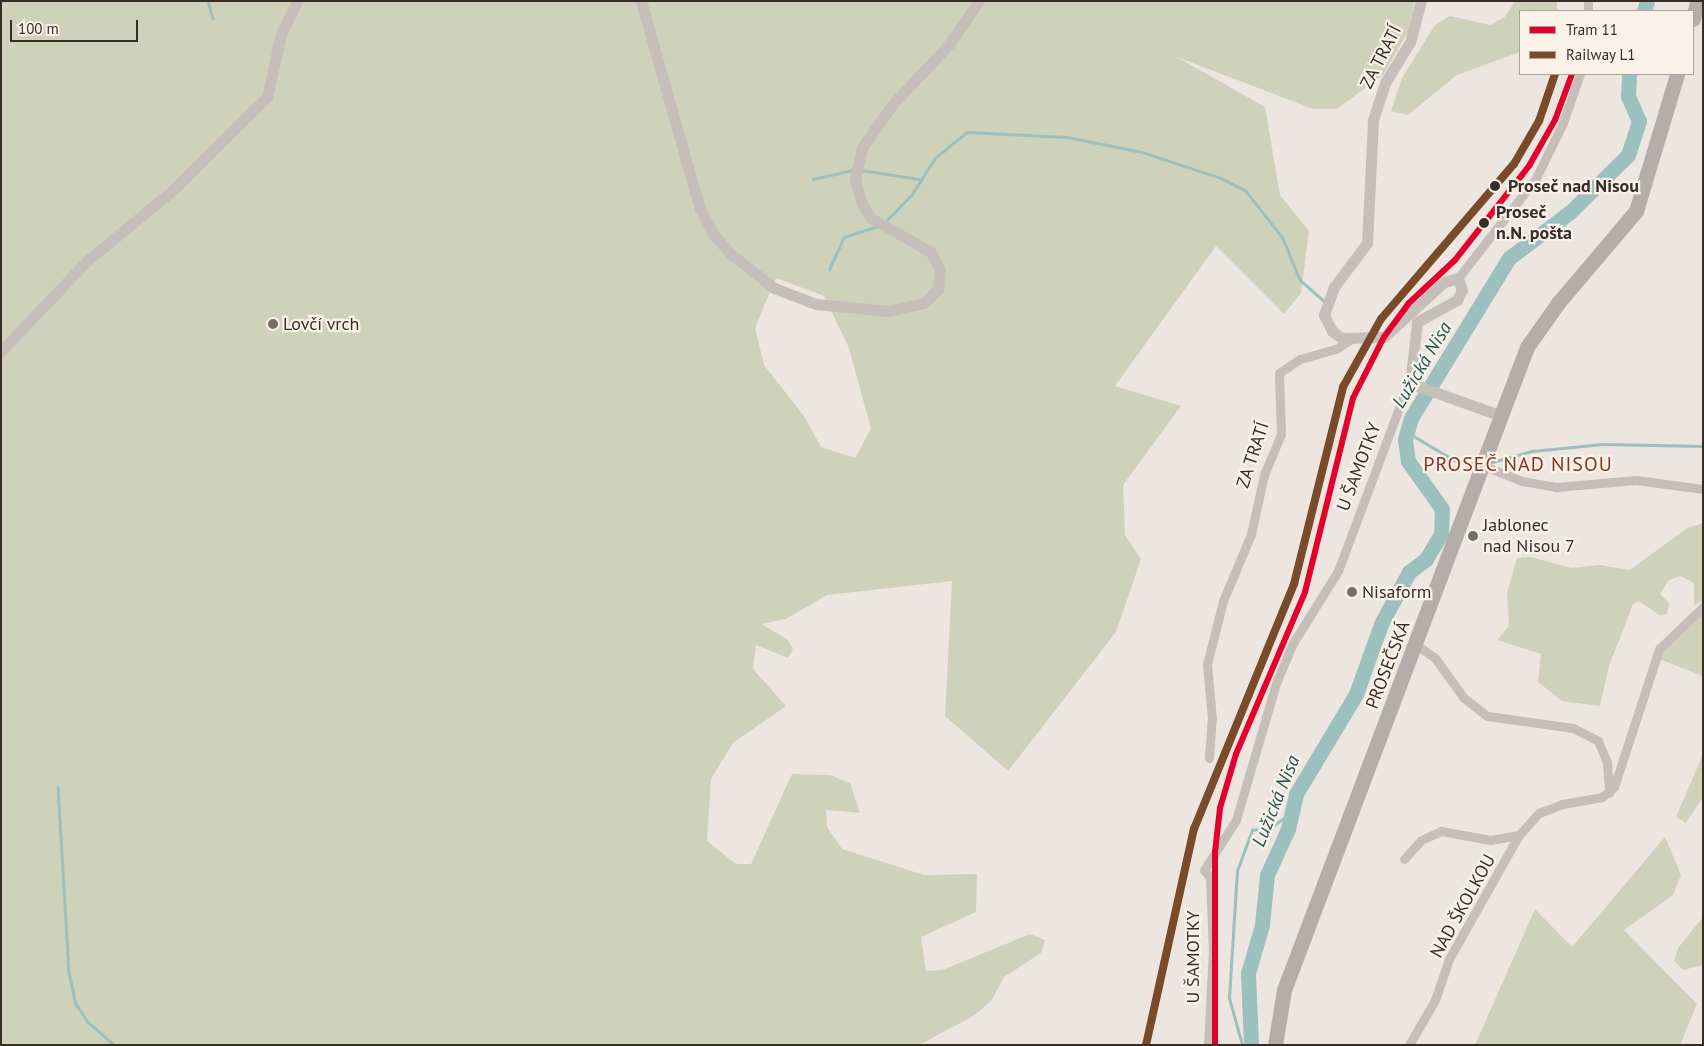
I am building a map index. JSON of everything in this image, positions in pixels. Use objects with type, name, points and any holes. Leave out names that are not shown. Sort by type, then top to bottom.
[{"type":"main road","points":[[1694,14],[1697,1]]},
{"type":"main road","name":"PROSEČSKÁ","points":[[1275,1045],[1284,990],[1534,332],[1636,211],[1677,75]]},
{"type":"street","points":[[1,351],[88,260],[174,189],[267,98],[281,34],[297,1]]},
{"type":"street","points":[[642,1],[700,209],[714,235],[732,255],[774,288],[816,304],[889,311],[924,303],[938,289],[940,270],[931,252],[871,218],[862,204],[856,180],[862,148],[892,105],[949,44],[979,1]]},
{"type":"street","name":"ZA TRATÍ","points":[[1350,340],[1332,331],[1324,309],[1334,287],[1368,243],[1373,121],[1385,83],[1410,42],[1421,1]]},
{"type":"street","points":[[1350,340],[1389,336],[1431,292],[1458,278],[1536,178],[1563,123],[1580,75]]},
{"type":"street","name":"U ŠAMOTKY","points":[[1208,1045],[1213,950],[1210,877],[1204,870],[1236,820],[1276,683],[1293,643],[1338,571],[1411,376],[1417,322],[1457,300],[1462,290],[1458,278]]},
{"type":"street","name":"ZA TRATÍ","points":[[1209,758],[1212,719],[1207,664],[1222,600],[1251,534],[1264,475],[1281,434],[1279,373],[1292,362],[1336,349],[1350,340]]},
{"type":"street","points":[[1411,376],[1418,386],[1502,416]]},
{"type":"street","points":[[1484,466],[1522,480],[1557,486],[1636,480],[1703,489]]},
{"type":"street","points":[[1609,793],[1618,779],[1659,649],[1703,608]]},
{"type":"street","points":[[1416,645],[1435,658],[1464,698],[1487,716],[1573,728],[1598,741],[1607,762],[1609,793]]},
{"type":"street","name":"NAD ŠKOLKOU","points":[[1408,1045],[1435,1000],[1449,959],[1519,835],[1545,810],[1609,793]]},
{"type":"street","name":"NAD ŠKOLKOU","points":[[1404,859],[1422,840],[1441,831],[1490,840],[1519,835]]},
{"type":"green space","points":[[1,1],[1415,1],[1408,32],[1383,75],[1337,109],[1313,109],[1177,57],[1265,107],[1280,195],[1309,231],[1301,293],[1284,314],[1216,246],[1115,386],[1181,406],[1123,485],[1125,535],[1141,559],[1116,632],[1008,771],[945,716],[952,581],[827,595],[786,619],[761,624],[787,639],[793,649],[788,658],[756,645],[753,669],[786,706],[733,743],[711,779],[707,841],[736,864],[751,864],[792,774],[830,775],[850,783],[860,813],[826,810],[827,827],[842,849],[924,875],[977,874],[976,912],[921,937],[926,971],[942,970],[1030,934],[1045,940],[1041,953],[1004,977],[992,1000],[975,1015],[919,1045],[1,1045]],"holes":[[[776,278],[824,296],[849,348],[871,429],[855,458],[821,447],[804,416],[764,365],[755,328]]]},
{"type":"green space","points":[[1515,1],[1557,1],[1557,10],[1519,10],[1519,52],[1457,75],[1408,115],[1391,111],[1402,78],[1435,25],[1450,16],[1490,25],[1505,17]]},
{"type":"green space","points":[[1703,523],[1703,601],[1694,605],[1694,583],[1680,576],[1669,580],[1660,594],[1669,603],[1667,614],[1659,615],[1639,601],[1633,604],[1609,666],[1600,706],[1562,701],[1538,682],[1541,654],[1497,640],[1509,626],[1507,593],[1517,558],[1531,557],[1571,568],[1600,565],[1630,570],[1687,528]]},
{"type":"green space","points":[[1703,613],[1703,676],[1659,659],[1668,643]]},
{"type":"green space","points":[[1703,754],[1703,797],[1686,823],[1676,817]]},
{"type":"green space","points":[[1665,837],[1681,875],[1673,895],[1624,930],[1697,1004],[1680,1045],[1475,1045],[1535,909],[1572,947]]},
{"type":"green space","points":[[1703,917],[1703,965],[1683,970],[1674,961],[1678,948]]},
{"type":"waterway","points":[[208,1],[213,18]]},
{"type":"waterway","name":"Lužická Nisa","points":[[1644,10],[1647,1]]},
{"type":"waterway","name":"Lužická Nisa","points":[[1251,1045],[1248,973],[1262,925],[1267,875],[1288,829],[1296,794],[1356,694],[1381,624],[1409,572],[1426,559],[1441,534],[1442,509],[1408,461],[1405,439],[1411,418],[1509,258],[1570,212],[1628,155],[1639,121],[1628,96],[1629,75]]},
{"type":"waterway","points":[[886,221],[912,194],[935,158],[967,132],[1067,137],[1142,152],[1221,178],[1246,191],[1283,238],[1300,280],[1325,302]]},
{"type":"waterway","points":[[813,179],[853,170]]},
{"type":"waterway","points":[[861,170],[920,179]]},
{"type":"waterway","points":[[829,270],[844,237],[877,226]]},
{"type":"waterway","points":[[1407,432],[1454,460],[1476,463]]},
{"type":"waterway","points":[[1489,463],[1532,451],[1603,444],[1703,446]]},
{"type":"waterway","points":[[58,787],[69,972],[76,1004],[88,1022],[114,1045]]},
{"type":"waterway","points":[[1242,1045],[1229,998],[1237,871],[1252,830],[1271,827],[1291,813]]},
{"type":"tram line","name":"11","points":[[1215,1045],[1215,852],[1220,808],[1236,754],[1305,592],[1353,398],[1384,337],[1409,303],[1455,260],[1529,166],[1555,120],[1572,75]]},
{"type":"rail line","name":"L1","points":[[1146,1045],[1194,829],[1294,584],[1343,387],[1381,319],[1514,164],[1539,121],[1555,75]]},
{"type":"place","name":"Proseč nad Nisou","points":[[1495,186]]},
{"type":"place","name":"Proseč n.N. pošta","points":[[1484,223]]},
{"type":"place","name":"Lovčí vrch","points":[[273,324]]},
{"type":"place","name":"Jablonec nad Nisou 7","points":[[1473,536]]},
{"type":"place","name":"Nisaform","points":[[1352,592]]},
{"type":"district","name":"PROSEČ NAD NISOU","points":[[1518,464]]}]
